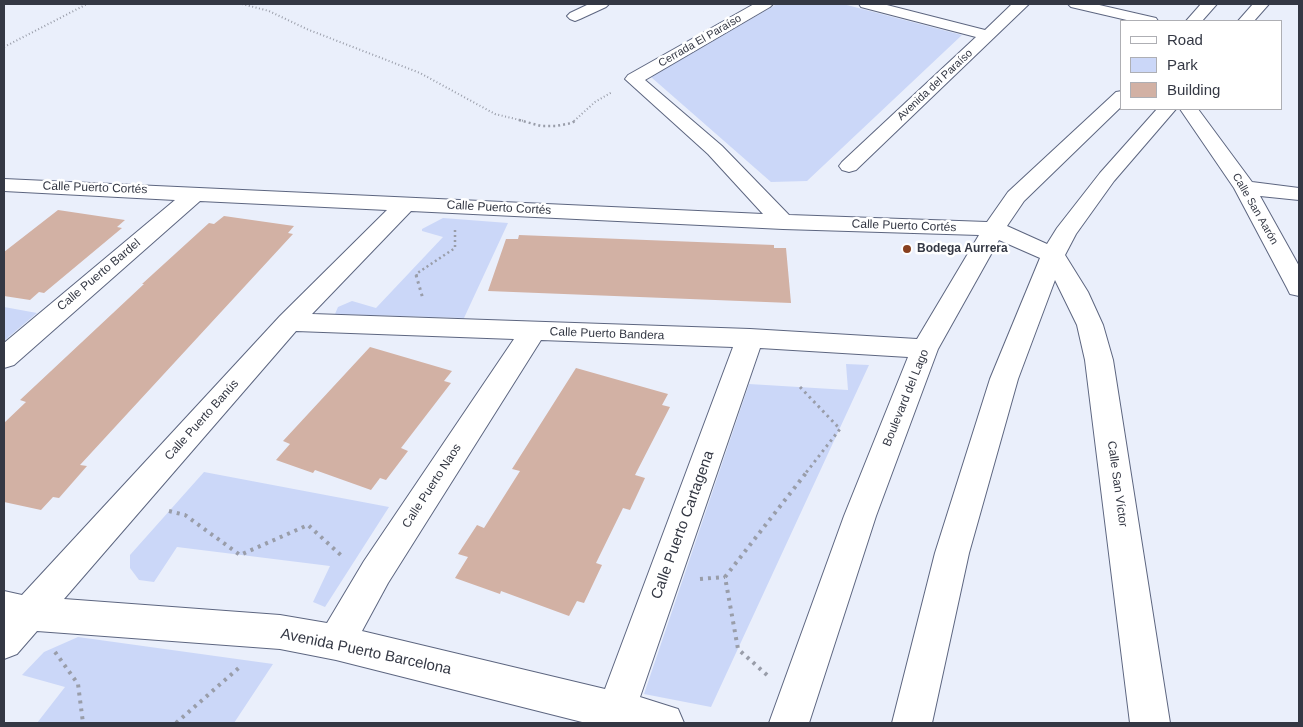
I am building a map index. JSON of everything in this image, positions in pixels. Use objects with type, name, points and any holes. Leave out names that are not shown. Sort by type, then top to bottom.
[{"type":"street","points":[[574,16],[601,4]]},
{"type":"street","name":"Cerrada El Paraíso","points":[[634,79],[765,4]]},
{"type":"street","points":[[866,4],[987,36]]},
{"type":"street","name":"Avenida del Paraíso","points":[[849,166],[1021,4]]},
{"type":"street","points":[[1076,4],[1146,20]]},
{"type":"street","points":[[1195,20],[1210,4]]},
{"type":"street","points":[[1247,20],[1261,4]]},
{"type":"street","points":[[634,79],[714,150],[783,222]]},
{"type":"street","name":"Boulevard del Lago","points":[[793,712],[860,516],[925,349],[994,229],[1016,197],[1120,98]]},
{"type":"street","points":[[912,723],[952,553],[1001,388],[1053,255],[1065,233],[1107,176],[1166,110]]},
{"type":"street","name":"Calle San Aarón","points":[[1191,110],[1245,188],[1299,288]]},
{"type":"street","name":"Calle Puerto Cortés","points":[[4,185],[196,192],[783,222],[994,229]]},
{"type":"street","points":[[4,206],[32,186]]},
{"type":"street","points":[[1245,188],[1299,194]]},
{"type":"street","name":"Calle Puerto Bardel","points":[[4,358],[196,192]]},
{"type":"street","name":"Calle Puerto Banús","points":[[4,641],[16,610],[289,322],[406,203]]},
{"type":"street","points":[[994,229],[1053,255]]},
{"type":"street","name":"Calle San Víctor","points":[[1053,255],[1083,308],[1090,325],[1099,360],[1150,723]]},
{"type":"street","name":"Calle Puerto Bandera","points":[[289,322],[750,338],[925,349]]},
{"type":"street","name":"Calle Puerto Naos","points":[[336,642],[376,572],[533,331]]},
{"type":"street","name":"Calle Puerto Cartagena","points":[[616,711],[750,338]]},
{"type":"street","name":"Avenida Puerto Barcelona","points":[[16,610],[280,632],[336,642],[664,723]]},
{"type":"path","points":[[4,47],[87,4]]},
{"type":"path","points":[[242,4],[269,12],[420,73],[495,114],[541,126],[572,123],[582,116],[595,102],[634,79]]},
{"type":"path","points":[[426,308],[416,274],[455,248],[455,219],[460,206]]},
{"type":"path","points":[[793,712],[738,649],[725,577],[840,429],[800,387]]},
{"type":"path","points":[[168,511],[185,515],[240,555],[308,525],[352,565],[376,572]]},
{"type":"path","points":[[16,610],[78,684],[83,723]]},
{"type":"path","points":[[176,723],[280,632]]},
{"type":"green space","points":[[777,4],[843,4],[962,35],[807,181],[771,182],[651,77]]},
{"type":"green space","points":[[443,218],[508,223],[464,318],[335,314],[338,307],[352,301],[376,308],[443,237],[422,231],[422,229]]},
{"type":"green space","points":[[4,307],[37,313],[5,340]]},
{"type":"green space","points":[[846,364],[869,365],[711,707],[644,694],[749,384],[848,390]]},
{"type":"green space","points":[[204,472],[389,507],[325,607],[313,602],[330,566],[177,547],[154,582],[139,580],[130,568],[130,555]]},
{"type":"green space","points":[[78,637],[273,664],[234,723],[37,723],[65,687],[22,675],[44,652]]},
{"type":"building","points":[[58,210],[125,220],[117,227],[122,228],[44,293],[39,292],[30,300],[4,296],[4,252]]},
{"type":"building","points":[[224,216],[294,226],[288,233],[293,234],[80,465],[87,466],[59,498],[53,497],[41,510],[4,502],[4,423],[26,402],[20,400],[209,223],[214,224]]},
{"type":"building","points":[[519,235],[774,245],[774,248],[786,248],[791,303],[488,291],[506,239],[518,239]]},
{"type":"building","points":[[370,347],[452,371],[444,381],[451,383],[401,448],[408,451],[386,480],[380,478],[371,490],[315,470],[313,473],[276,460],[290,444],[283,441]]},
{"type":"building","points":[[576,368],[668,394],[662,405],[670,407],[635,475],[645,478],[630,510],[623,508],[596,563],[602,565],[584,603],[577,601],[569,616],[501,591],[500,594],[455,578],[468,557],[458,554],[477,525],[484,528],[520,471],[512,469]]},
{"type":"place","name":"Bodega Aurrera","points":[[907,249]]}]
